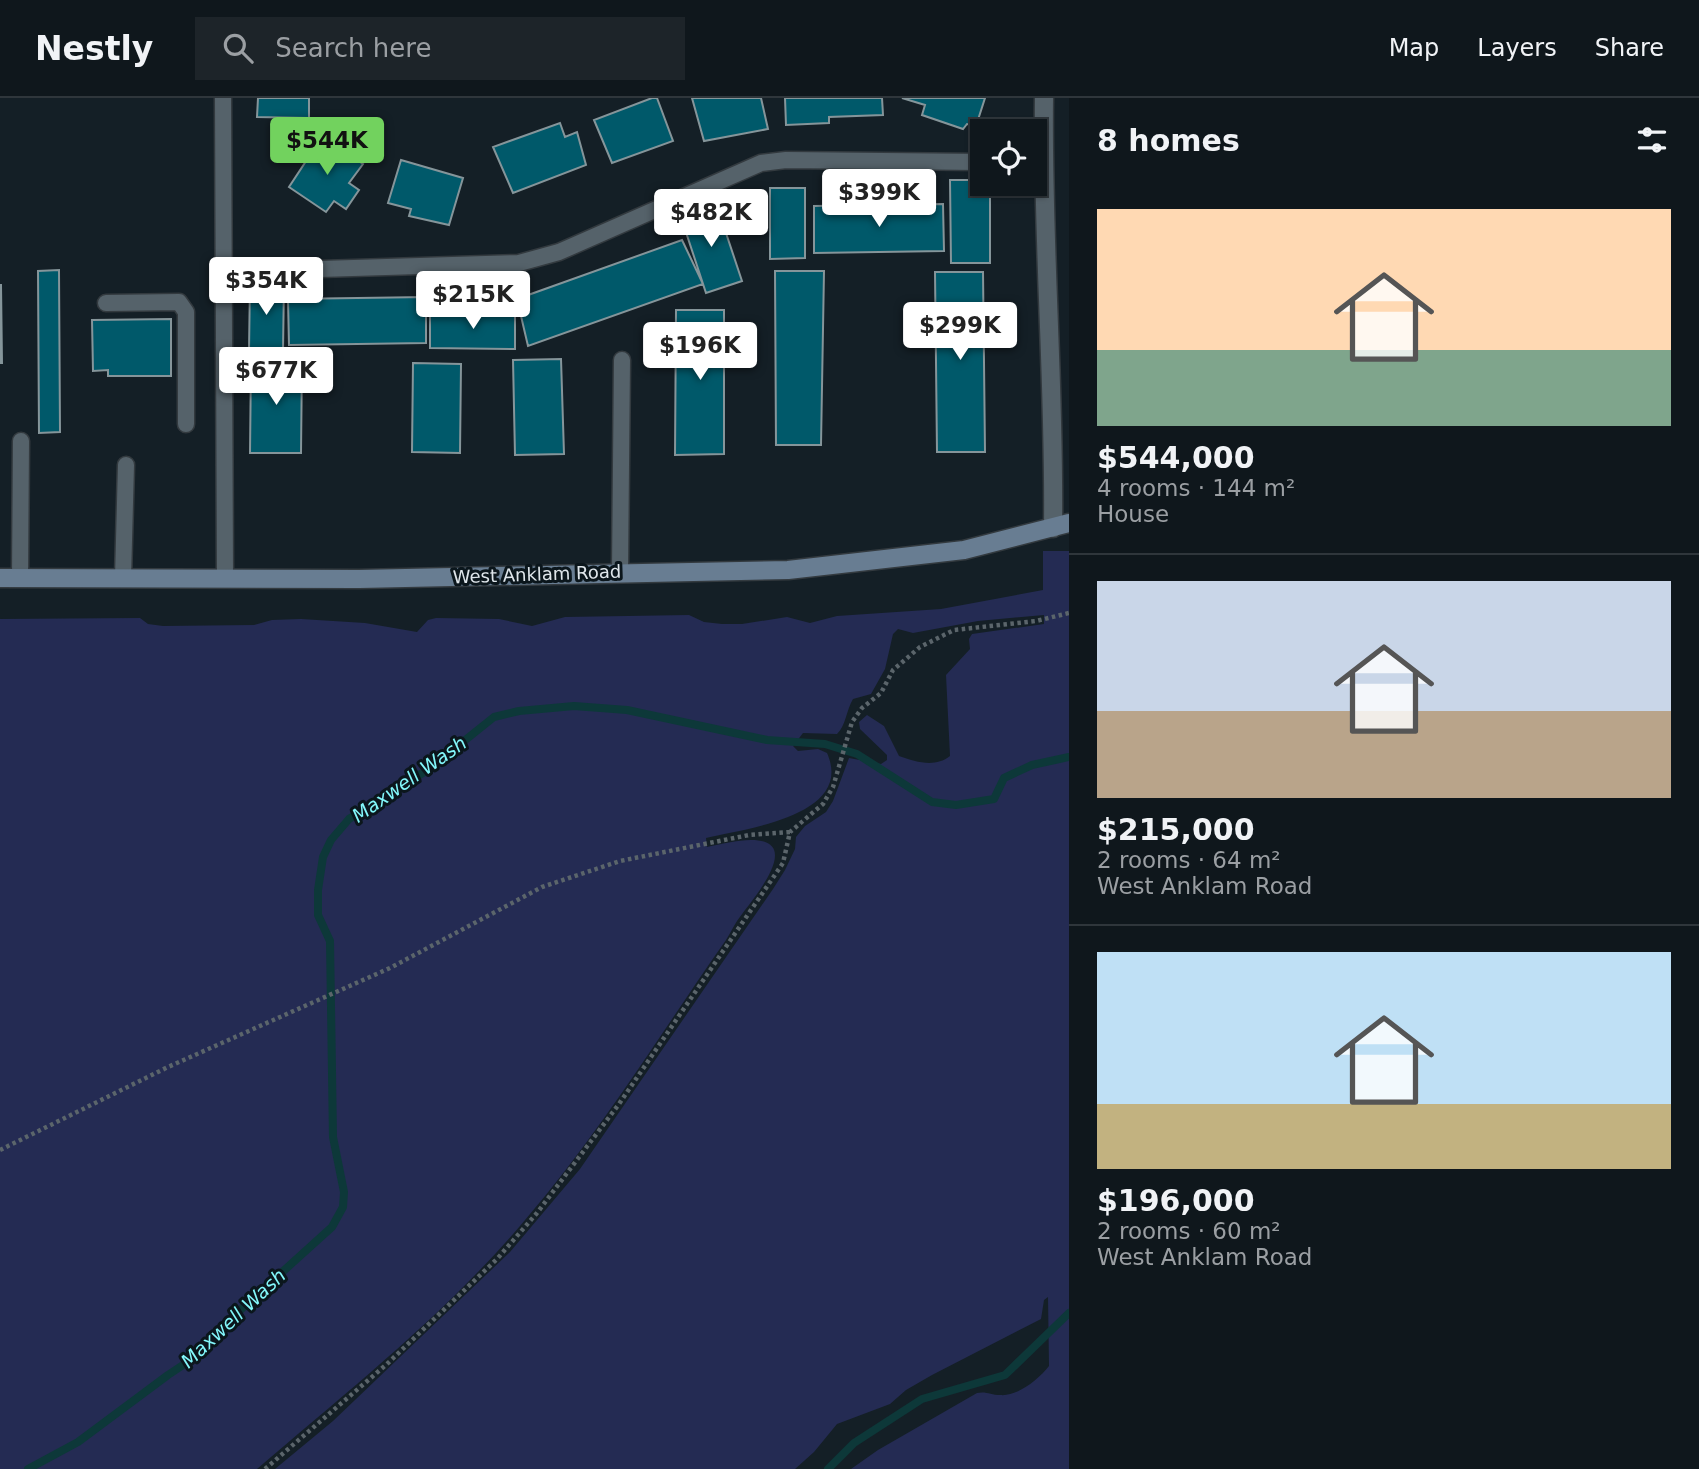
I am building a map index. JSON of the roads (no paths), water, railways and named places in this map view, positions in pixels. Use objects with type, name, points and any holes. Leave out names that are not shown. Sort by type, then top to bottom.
[{"type":"main road","name":"West Anklam Road","points":[[0,578],[359,579],[788,570],[964,550],[1061,526]]},
{"type":"street","points":[[1042,119],[1044,98]]},
{"type":"street","points":[[1041,196],[1054,462],[1061,526]]},
{"type":"lane","points":[[223,98],[225,578]]},
{"type":"lane","points":[[224,272],[519,262],[559,252],[761,163],[786,160],[970,162]]},
{"type":"lane","points":[[106,303],[178,302],[186,312],[186,424]]},
{"type":"lane","points":[[620,572],[622,359]]},
{"type":"lane","points":[[20,578],[21,441]]},
{"type":"lane","points":[[123,578],[126,465]]},
{"type":"waterway","name":"Maxwell Wash","points":[[28,1469],[78,1442],[198,1355],[227,1322],[332,1227],[343,1207],[344,1192],[333,1137],[330,941],[318,915],[318,890],[323,857],[331,840],[349,819],[429,769],[494,717],[519,711],[574,706],[627,710],[767,740],[825,744],[857,754],[932,802],[956,805],[994,799],[1004,778],[1032,765],[1069,757]]},
{"type":"waterway","points":[[828,1469],[854,1443],[922,1399],[1005,1375],[1069,1313]]}]
